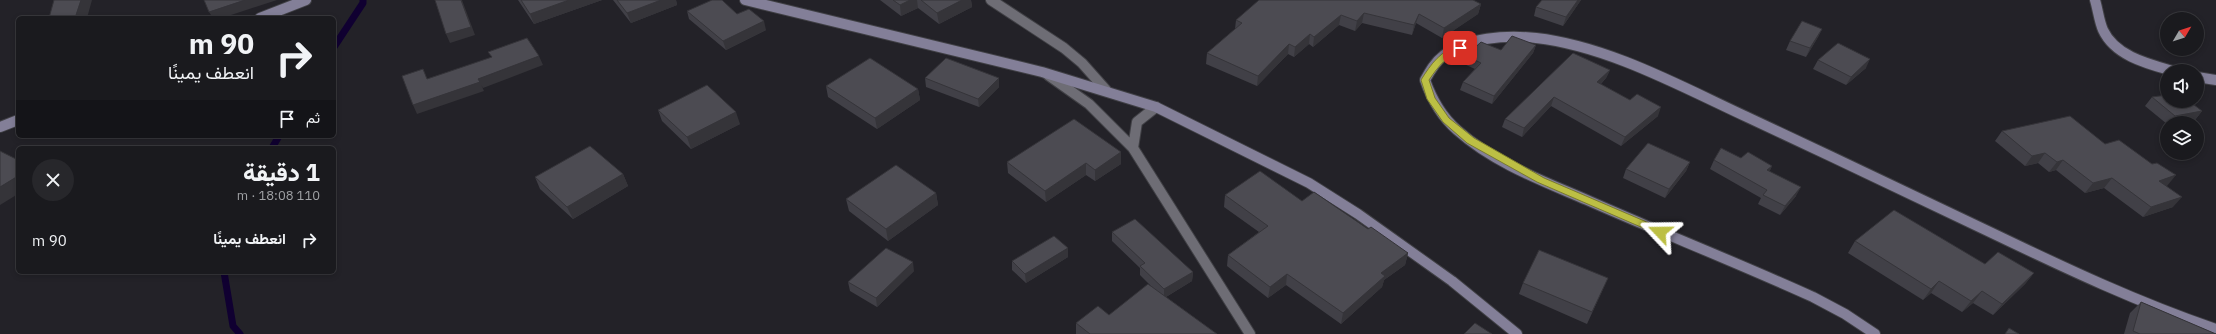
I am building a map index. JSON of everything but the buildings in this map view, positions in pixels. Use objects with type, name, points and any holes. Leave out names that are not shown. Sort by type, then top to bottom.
[{"type":"street","points":[[265,16],[306,0]]},
{"type":"street","points":[[745,0],[1042,72],[1106,90],[1156,107],[1263,158],[1358,214],[1452,281],[1517,334]]},
{"type":"street","points":[[991,0],[1064,48],[1082,63],[1106,90]]},
{"type":"street","points":[[2095,0],[2103,31],[2112,43],[2128,55],[2160,66]]},
{"type":"street","points":[[1875,334],[1836,309],[1801,292],[1589,202],[1540,180],[1500,159],[1470,140],[1446,120],[1431,99],[1425,80],[1436,63],[1447,53],[1473,42],[1510,37],[1548,40],[1595,53],[1639,69],[1788,136],[2087,279],[2216,329]]},
{"type":"street","points":[[1042,72],[1089,104],[1132,148],[1250,334]]},
{"type":"street","points":[[2204,78],[2216,80]]},
{"type":"street","points":[[1132,148],[1137,122],[1156,107]]},
{"type":"street","points":[[0,127],[16,121]]},
{"type":"waterway","points":[[336,44],[363,3],[363,0]]},
{"type":"waterway","points":[[273,146],[278,138]]},
{"type":"waterway","points":[[224,274],[233,326],[240,334]]},
{"type":"route","points":[[1460,48],[1447,53],[1436,63],[1425,80],[1431,99],[1446,120],[1470,140],[1500,159],[1540,180],[1660,232]]}]
